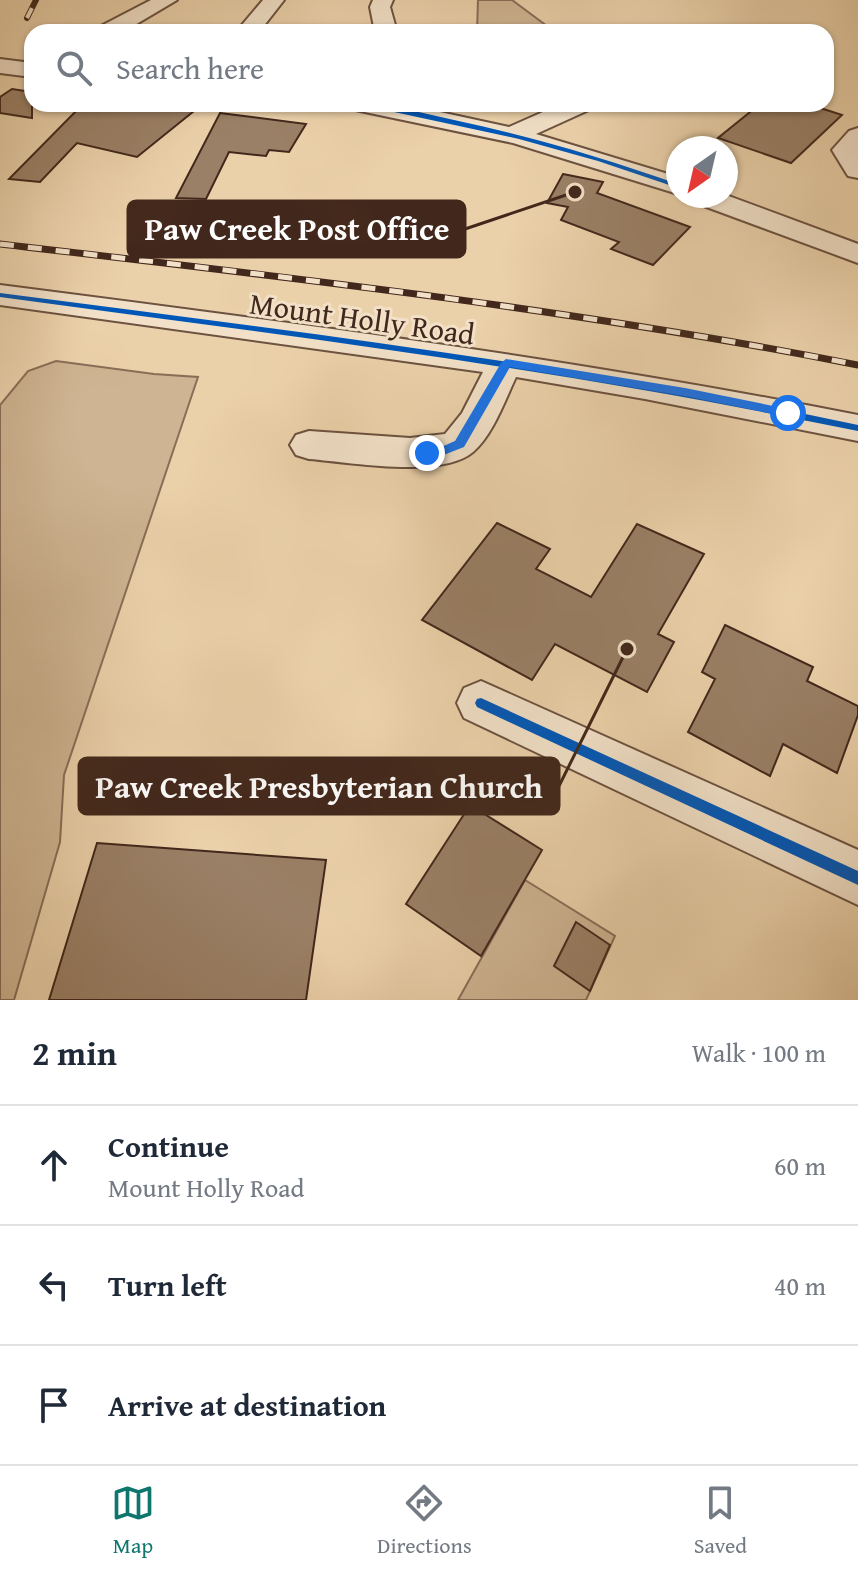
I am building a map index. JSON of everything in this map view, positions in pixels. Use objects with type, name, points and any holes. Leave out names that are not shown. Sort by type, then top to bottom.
[{"type":"street","points":[[100,24],[117,0]]},
{"type":"street","points":[[122,24],[167,0]]},
{"type":"street","points":[[254,24],[274,0]]},
{"type":"street","points":[[383,0],[380,7],[384,24]]},
{"type":"street","points":[[0,66],[24,69]]},
{"type":"street","points":[[401,112],[514,134],[593,156],[666,182]]},
{"type":"street","points":[[514,134],[564,112]]},
{"type":"street","points":[[858,136],[845,150],[858,170]]},
{"type":"street","points":[[738,206],[838,234],[858,254]]},
{"type":"street","name":"Mount Holly Road","points":[[0,295],[506,363],[685,392],[858,428]]},
{"type":"street","points":[[309,445],[427,453],[451,449],[466,435],[506,363]]},
{"type":"street","points":[[481,703],[858,878]]},
{"type":"shaded area","points":[[478,0],[512,0],[544,24],[477,24]]},
{"type":"shaded area","points":[[56,361],[198,377],[64,775],[60,842],[14,1000],[0,1000],[0,405],[28,371]]},
{"type":"shaded area","points":[[525,880],[615,936],[586,1000],[458,1000]]},
{"type":"building","points":[[12,89],[24,91],[24,112],[32,112],[32,118],[0,113],[0,97]]},
{"type":"building","points":[[75,112],[193,112],[137,157],[77,143],[40,182],[9,179]]},
{"type":"building","points":[[750,112],[833,112],[842,115],[791,163],[738,145],[738,136],[720,136]]},
{"type":"building","points":[[220,113],[306,124],[289,152],[269,150],[266,156],[229,152],[206,199],[176,198]]},
{"type":"building","points":[[563,174],[603,182],[597,193],[690,227],[653,265],[611,249],[619,242],[561,220],[568,207],[547,203]]},
{"type":"building","points":[[497,523],[550,549],[536,569],[591,597],[637,524],[704,554],[658,634],[674,642],[647,692],[555,644],[532,680],[422,620]]},
{"type":"building","points":[[725,625],[813,667],[807,681],[858,706],[858,715],[837,773],[783,744],[770,776],[688,732],[715,679],[702,672]]},
{"type":"building","points":[[470,805],[542,850],[481,956],[406,904]]},
{"type":"building","points":[[97,843],[326,860],[306,1000],[49,1000]]},
{"type":"building","points":[[576,922],[610,945],[590,991],[554,966]]},
{"type":"railway","points":[[27,18],[36,0]]},
{"type":"railway","points":[[0,244],[537,311],[858,365]]},
{"type":"cycle path","points":[[403,112],[521,138],[666,182]]},
{"type":"cycle path","points":[[0,295],[538,369],[752,406],[858,428]]},
{"type":"cycle path","points":[[481,703],[858,878]]},
{"type":"place","name":"Paw Creek Post Office","points":[[575,192]]},
{"type":"place","name":"Paw Creek Presbyterian Church","points":[[627,649]]},
{"type":"route","points":[[427,453],[441,452],[459,444],[506,363],[685,392],[788,413]]}]
